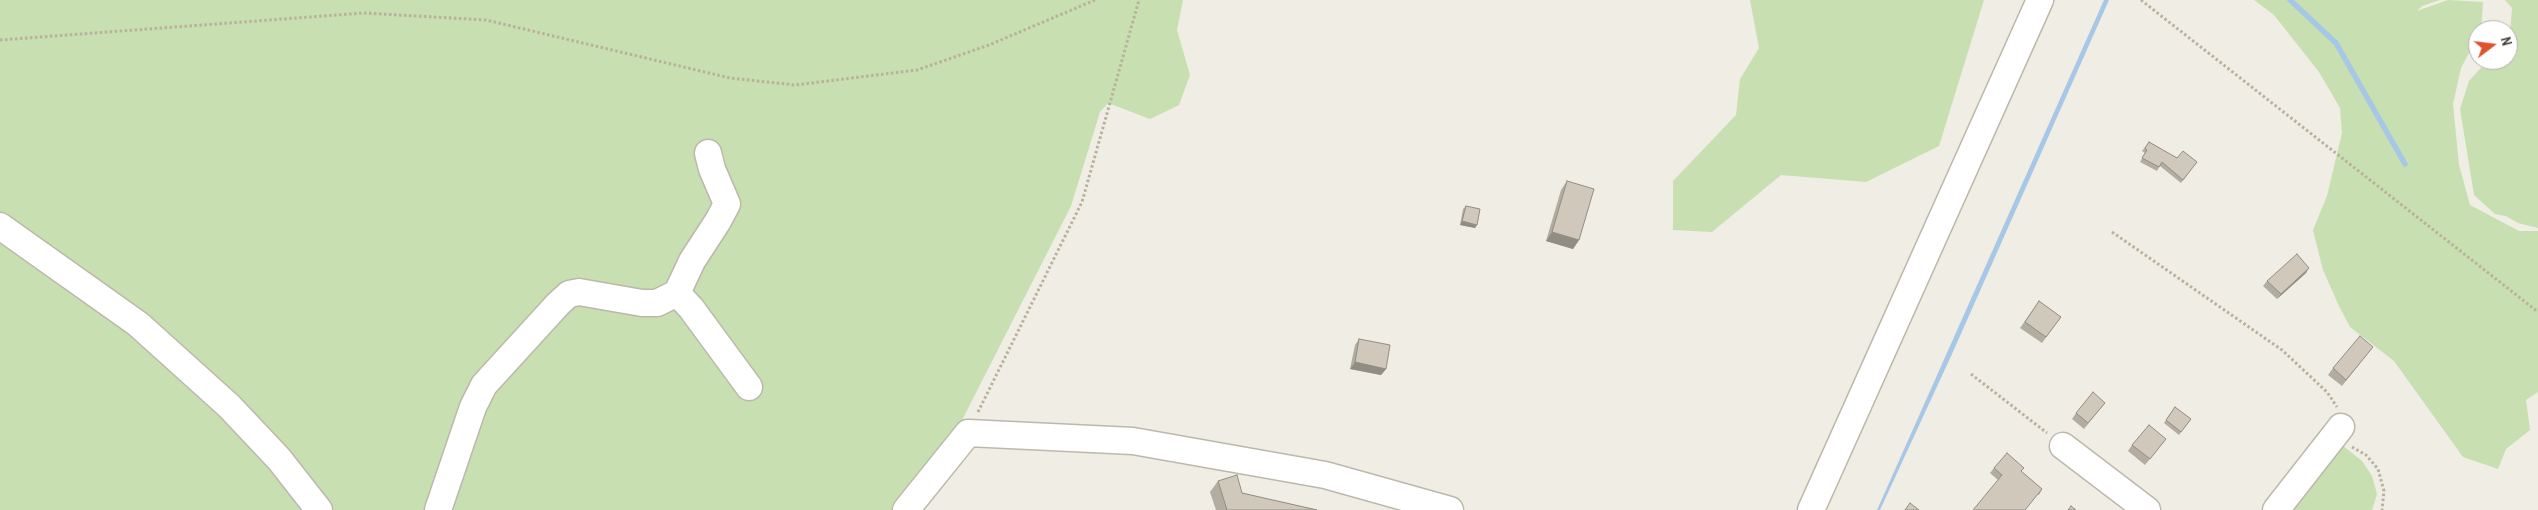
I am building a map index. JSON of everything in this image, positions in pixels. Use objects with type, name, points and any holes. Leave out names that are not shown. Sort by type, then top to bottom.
[{"type":"street","points":[[1811,510],[2040,0]]},
{"type":"street","points":[[436,509],[473,407],[484,385],[569,294],[579,292],[642,303],[657,303],[677,293],[692,261],[726,204],[712,169],[708,153]]},
{"type":"street","points":[[0,226],[138,324],[229,406],[279,459],[319,510]]},
{"type":"street","points":[[677,293],[691,308],[749,387]]},
{"type":"street","points":[[2276,510],[2342,427]]},
{"type":"street","points":[[906,510],[968,432],[1133,441],[1325,475],[1450,510]]},
{"type":"street","points":[[2063,446],[2146,510]]},
{"type":"path","points":[[0,40],[364,13],[486,20],[730,78],[795,85],[917,70],[989,45],[1095,0]]},
{"type":"path","points":[[968,432],[1082,202],[1138,0]]},
{"type":"path","points":[[2141,0],[2538,312]]},
{"type":"path","points":[[2112,232],[2282,350],[2334,401],[2346,441],[2353,448],[2366,455],[2378,469],[2384,491],[2382,510]]},
{"type":"path","points":[[1970,374],[2063,446]]},
{"type":"green space","points":[[0,0],[1183,0],[1177,30],[1190,75],[1179,105],[1150,119],[1108,103],[1100,112],[1071,206],[955,434],[892,510],[0,510]]},
{"type":"green space","points":[[1750,0],[1984,0],[1939,146],[1866,182],[1781,175],[1712,232],[1673,230],[1673,181],[1736,115],[1740,79],[1759,48]]},
{"type":"green space","points":[[2254,0],[2440,0],[2422,6],[2417,11],[2448,0],[2483,2],[2482,20],[2468,20],[2468,55],[2461,68],[2453,104],[2459,165],[2470,205],[2519,231],[2538,231],[2538,392],[2526,400],[2530,430],[2506,449],[2498,469],[2463,457],[2394,361],[2350,327],[2339,306],[2323,270],[2313,230],[2327,196],[2342,133],[2340,108],[2319,72],[2274,15]]},
{"type":"green space","points":[[2505,0],[2538,0],[2538,228],[2518,223],[2506,216],[2495,214],[2474,195],[2460,109],[2469,81],[2479,70],[2518,70],[2518,20],[2511,20],[2512,8]]},
{"type":"green space","points":[[2342,445],[2362,461],[2372,476],[2377,494],[2372,510],[2284,510]]},
{"type":"water","points":[[2104,0],[2109,0],[1952,354],[1880,510],[1877,510]]},
{"type":"building","points":[[2149,142],[2177,158],[2183,151],[2197,162],[2183,180],[2162,162],[2159,167],[2142,158]]},
{"type":"building","points":[[1567,181],[1594,189],[1579,240],[1552,232]]},
{"type":"building","points":[[1466,206],[1480,209],[1477,225],[1462,221]]},
{"type":"building","points":[[2297,254],[2309,268],[2281,294],[2267,281]]},
{"type":"building","points":[[2039,301],[2061,317],[2046,337],[2025,322]]},
{"type":"building","points":[[2360,336],[2373,347],[2346,380],[2333,368]]},
{"type":"building","points":[[1359,339],[1390,345],[1386,369],[1355,362]]},
{"type":"building","points":[[2093,392],[2105,403],[2088,423],[2076,413]]},
{"type":"building","points":[[2175,407],[2191,419],[2181,432],[2166,420]]},
{"type":"building","points":[[2149,425],[2166,439],[2150,459],[2132,445]]},
{"type":"building","points":[[2007,453],[2024,468],[2021,471],[2042,489],[2025,510],[1973,510],[2002,475],[1994,468]]},
{"type":"building","points":[[1237,475],[1242,493],[1317,510],[1227,510],[1218,481]]},
{"type":"building","points":[[1910,503],[1919,510],[1905,510]]},
{"type":"building","points":[[2071,506],[2076,510],[2068,510]]},
{"type":"waterway","points":[[2290,0],[2336,43],[2405,164]]}]
